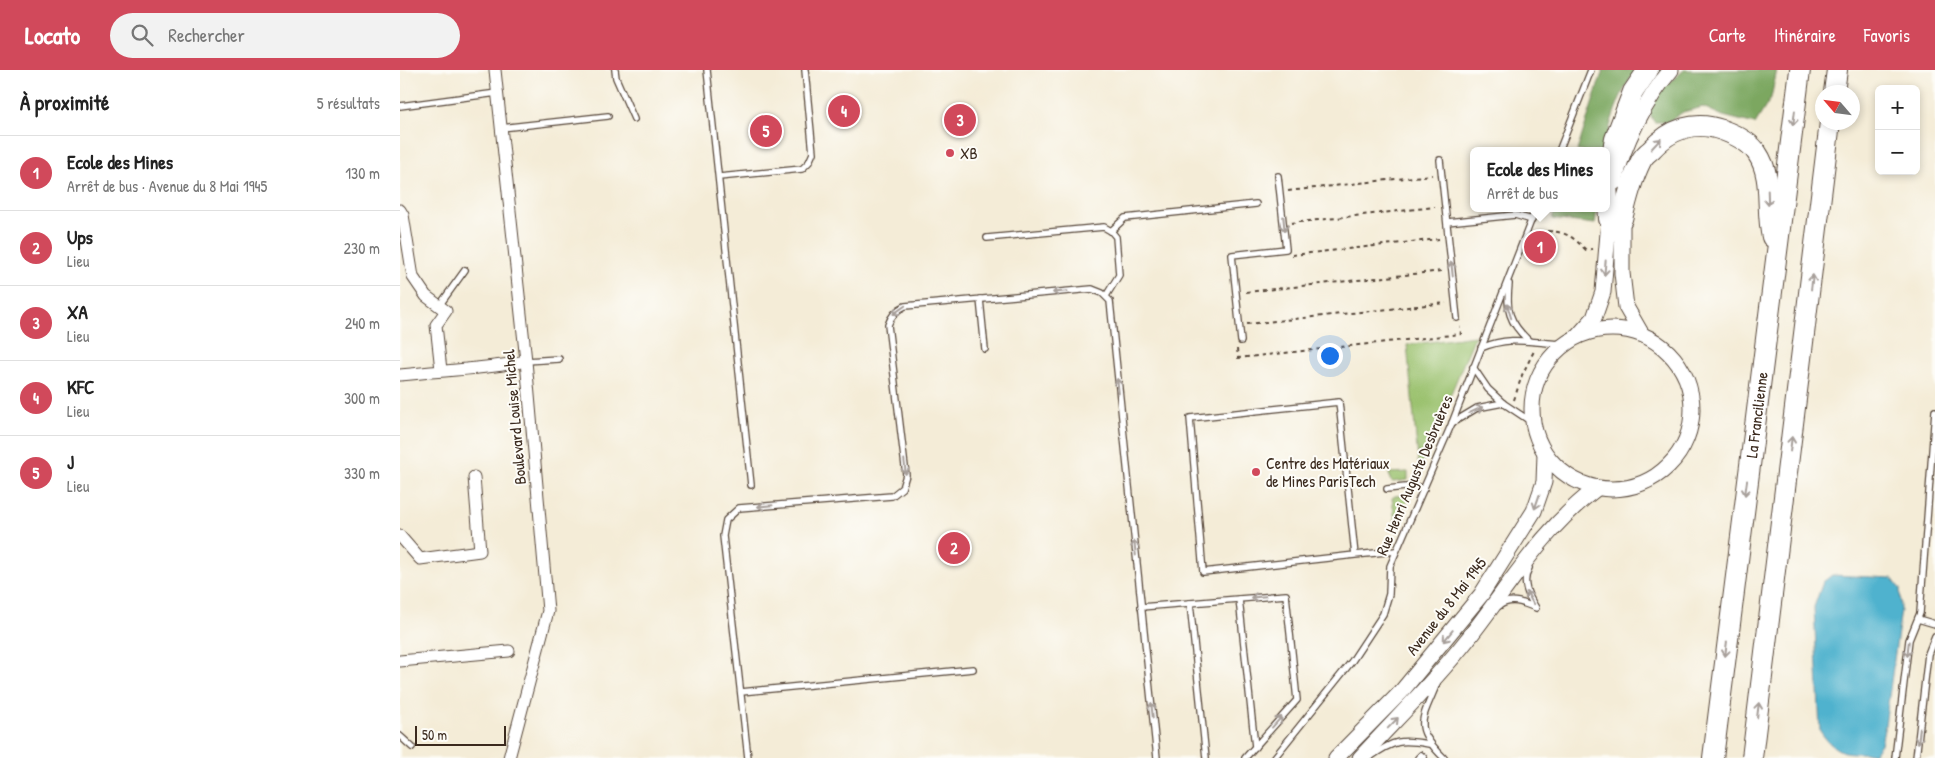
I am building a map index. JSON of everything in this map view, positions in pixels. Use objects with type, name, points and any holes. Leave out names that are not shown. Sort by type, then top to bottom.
[{"type":"highway","points":[[1610,166],[1615,139],[1633,92],[1648,70]]},
{"type":"highway","name":"La Francilienne","points":[[1713,758],[1800,70]]},
{"type":"highway","points":[[1835,85],[1837,70]]},
{"type":"highway","points":[[1615,219],[1642,159],[1662,138],[1686,126],[1710,126],[1734,135],[1756,151],[1767,174],[1769,225],[1777,255]]},
{"type":"highway","points":[[1752,758],[1829,130]]},
{"type":"highway","points":[[1610,196],[1615,219]]},
{"type":"main road","name":"Avenue du 8 Mai 1945","points":[[1641,334],[1626,307],[1615,219],[1617,174],[1634,130],[1656,87],[1671,70]]},
{"type":"main road","name":"Avenue du 8 Mai 1945","points":[[1572,340],[1598,329],[1620,328],[1641,334],[1660,344],[1676,359],[1687,378],[1692,398],[1692,420],[1686,441],[1675,460],[1659,474],[1640,485],[1618,489],[1597,488],[1577,481],[1559,470],[1546,454],[1533,423],[1532,400],[1538,379],[1549,359],[1594,318],[1603,292],[1615,219],[1630,160],[1643,125],[1667,86],[1682,70]]},
{"type":"main road","name":"Avenue du 8 Mai 1945","points":[[1336,758],[1401,692],[1481,595],[1534,511],[1544,482],[1546,454]]},
{"type":"main road","points":[[1360,758],[1440,674],[1487,614],[1515,573],[1547,534],[1574,505],[1597,488]]},
{"type":"street","name":"Boulevard Louise Michel","points":[[495,70],[526,361],[548,611],[509,758]]},
{"type":"street","points":[[400,210],[404,215],[406,270],[426,296],[446,312],[436,325],[441,370]]},
{"type":"street","points":[[400,375],[504,366],[526,361]]},
{"type":"street","points":[[400,536],[420,558],[480,551],[474,477]]},
{"type":"street","points":[[400,661],[509,651]]},
{"type":"lane","points":[[615,70],[616,78],[634,119]]},
{"type":"lane","points":[[707,70],[751,485]]},
{"type":"lane","points":[[719,177],[802,169],[809,162],[813,153],[805,70]]},
{"type":"lane","points":[[1561,147],[1591,70]]},
{"type":"lane","points":[[400,106],[497,93]]},
{"type":"lane","points":[[501,128],[608,116]]},
{"type":"lane","points":[[1440,160],[1458,318]]},
{"type":"lane","points":[[1241,341],[1232,255],[1286,249],[1278,176]]},
{"type":"lane","points":[[1111,231],[1125,218],[1256,204]]},
{"type":"lane","name":"Rue Henri Auguste Desbruères","points":[[1274,758],[1352,661],[1383,614],[1389,594],[1390,566],[1452,422],[1535,212]]},
{"type":"lane","points":[[1447,222],[1515,215],[1532,220]]},
{"type":"lane","points":[[987,238],[1104,227],[1116,237],[1119,275],[1106,296]]},
{"type":"lane","points":[[440,306],[465,270]]},
{"type":"lane","points":[[1509,277],[1508,312],[1519,331],[1528,340],[1537,344],[1572,340]]},
{"type":"lane","points":[[748,758],[724,536],[726,520],[739,508],[892,496],[898,492],[905,481],[906,475],[888,325],[898,309],[905,306],[1092,289],[1106,296],[1110,301],[1157,758]]},
{"type":"lane","points":[[980,299],[985,349]]},
{"type":"lane","points":[[1481,348],[1496,342],[1528,340]]},
{"type":"lane","points":[[526,361],[558,360]]},
{"type":"lane","points":[[1473,367],[1488,389],[1502,403],[1533,423]]},
{"type":"lane","points":[[1355,555],[1339,402],[1190,418],[1203,572],[1396,551]]},
{"type":"lane","points":[[1452,422],[1477,408],[1502,403]]},
{"type":"lane","points":[[1896,758],[1909,640],[1920,613],[1935,410]]},
{"type":"lane","points":[[1387,489],[1415,486],[1424,489]]},
{"type":"lane","points":[[1487,614],[1504,603],[1520,601],[1536,608],[1526,593],[1526,573],[1547,534]]},
{"type":"lane","points":[[1141,607],[1286,595],[1296,700],[1245,758]]},
{"type":"lane","points":[[1240,599],[1255,747]]},
{"type":"lane","points":[[1190,603],[1206,758]]},
{"type":"lane","points":[[1918,619],[1935,624]]},
{"type":"lane","points":[[1916,758],[1928,654],[1935,636]]},
{"type":"lane","points":[[741,692],[973,669]]},
{"type":"lane","points":[[1440,674],[1425,710],[1423,729],[1429,744],[1444,758]]},
{"type":"lane","points":[[400,736],[412,747]]},
{"type":"lane","points":[[1368,758],[1384,746],[1406,740],[1429,744]]},
{"type":"lane","points":[[1418,758],[1421,755],[1424,758]]},
{"type":"path","points":[[1280,192],[1442,174]]},
{"type":"path","points":[[1284,224],[1445,206]]},
{"type":"path","points":[[1548,230],[1562,232],[1571,236],[1589,251],[1598,245]]},
{"type":"path","points":[[1279,250],[1280,257],[1449,238]]},
{"type":"path","points":[[1236,293],[1452,270]]},
{"type":"path","points":[[1240,325],[1456,302]]},
{"type":"path","points":[[1235,348],[1237,348],[1238,358],[1462,334],[1458,318]]},
{"type":"path","points":[[1511,409],[1522,375],[1537,344]]},
{"type":"green space","points":[[1603,70],[1636,70],[1625,88],[1616,109],[1606,147],[1578,147]]},
{"type":"green space","points":[[1684,70],[1777,70],[1771,98],[1755,124],[1723,116],[1703,107],[1683,112],[1668,122],[1654,122],[1649,112],[1662,89]]},
{"type":"green space","points":[[1555,212],[1596,212],[1595,224],[1552,219]]},
{"type":"green space","points":[[1475,336],[1419,470],[1407,345]]},
{"type":"green space","points":[[1408,472],[1408,480],[1393,482],[1390,480],[1389,473]]},
{"type":"green space","points":[[1410,494],[1397,523],[1395,521],[1392,498]]},
{"type":"water","points":[[1832,575],[1892,578],[1900,589],[1901,610],[1885,725],[1881,744],[1874,753],[1849,753],[1837,749],[1820,731],[1814,607],[1823,582]]},
{"type":"place","name":"KFC","points":[[844,111]]},
{"type":"place","name":"XA","points":[[960,120]]},
{"type":"place","name":"J","points":[[766,131]]},
{"type":"place","name":"XB","points":[[950,153]]},
{"type":"place","name":"Ecole des Mines","points":[[1540,247]]},
{"type":"place","name":"Centre des Matériaux de Mines ParisTech","points":[[1256,472]]},
{"type":"place","name":"Ups","points":[[954,548]]}]
